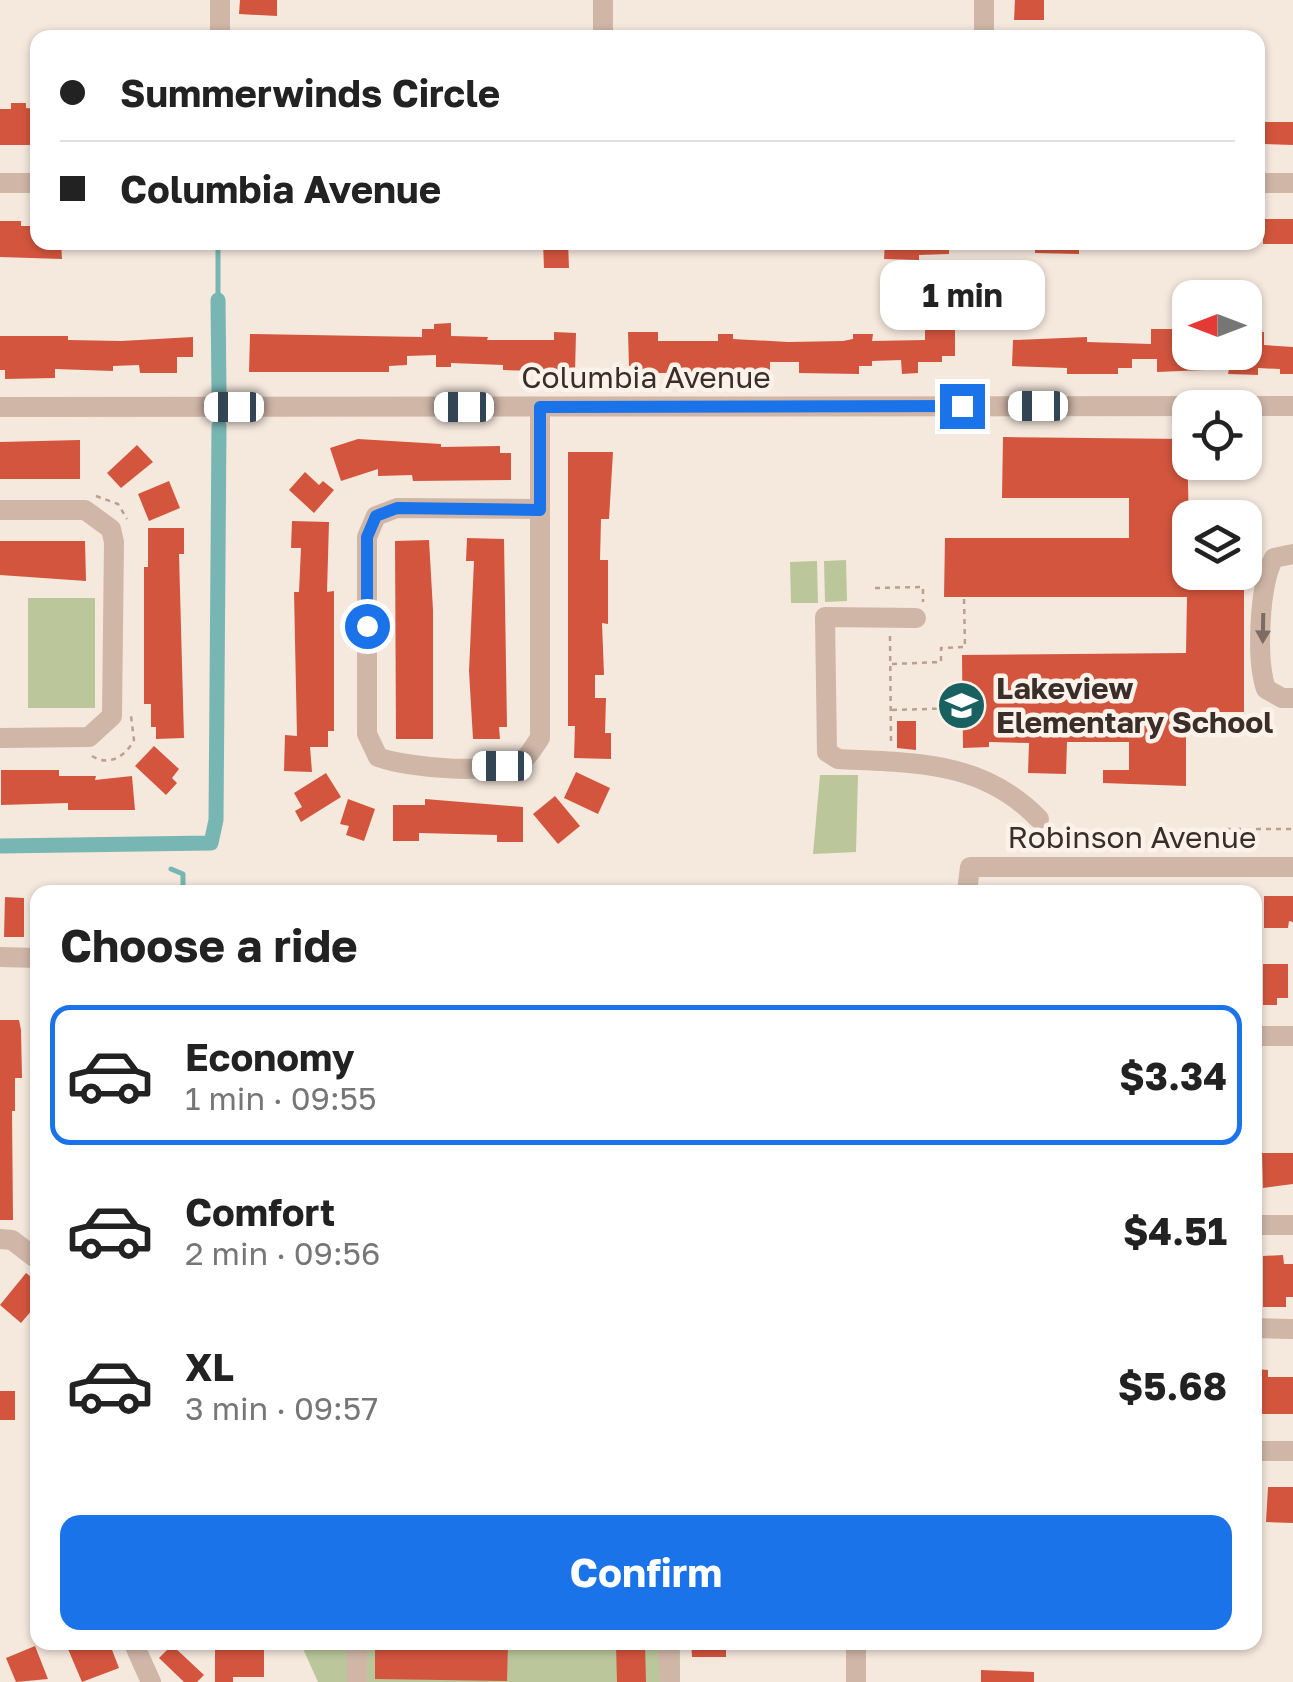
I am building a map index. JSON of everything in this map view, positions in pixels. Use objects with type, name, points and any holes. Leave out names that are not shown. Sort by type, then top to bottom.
[{"type":"street","points":[[220,0],[220,30]]},
{"type":"street","points":[[603,0],[603,30]]},
{"type":"street","points":[[984,0],[984,30]]},
{"type":"street","points":[[0,183],[30,183]]},
{"type":"street","points":[[1265,183],[1293,183]]},
{"type":"street","name":"Columbia Avenue","points":[[0,407],[1293,406]]},
{"type":"street","points":[[540,407],[540,510],[540,738],[526,757],[502,766],[403,766],[378,757],[367,734],[367,537],[376,516],[397,508],[540,510]]},
{"type":"street","points":[[0,510],[85,510],[111,528],[114,542],[112,716],[89,737],[0,738]]},
{"type":"street","points":[[1293,554],[1274,558],[1266,572],[1262,622],[1266,689],[1282,698],[1293,698]]},
{"type":"street","points":[[919,617],[826,617],[827,752],[838,759],[938,764],[971,774],[1021,801],[1039,819]]},
{"type":"street","name":"Robinson Avenue","points":[[968,885],[970,867],[1293,867]]},
{"type":"street","points":[[0,958],[30,958]]},
{"type":"street","points":[[1262,1036],[1293,1036]]},
{"type":"street","points":[[1262,1225],[1293,1225]]},
{"type":"street","points":[[0,1238],[12,1240],[30,1254]]},
{"type":"street","points":[[1262,1328],[1293,1329]]},
{"type":"street","points":[[1262,1451],[1293,1451]]},
{"type":"street","points":[[137,1650],[152,1682]]},
{"type":"street","points":[[357,1650],[357,1682]]},
{"type":"street","points":[[668,1650],[670,1682]]},
{"type":"street","points":[[856,1650],[856,1682]]},
{"type":"path","points":[[875,588],[923,586],[919,617]]},
{"type":"path","points":[[891,664],[941,662],[941,648],[965,647],[964,596]]},
{"type":"path","points":[[890,630],[891,757]]},
{"type":"path","points":[[891,710],[962,708]]},
{"type":"path","points":[[1226,829],[1293,829]]},
{"type":"green space","points":[[846,560],[847,601],[825,602],[824,561]]},
{"type":"green space","points":[[817,561],[818,603],[791,603],[790,562]]},
{"type":"green space","points":[[28,598],[95,598],[95,708],[28,708]]},
{"type":"green space","points":[[820,775],[858,775],[856,852],[813,854]]},
{"type":"green space","points":[[680,1650],[680,1682],[318,1682],[304,1651]]},
{"type":"building","points":[[240,0],[277,0],[277,16],[239,14]]},
{"type":"building","points":[[1015,0],[1044,0],[1044,20],[1014,20]]},
{"type":"building","points":[[11,103],[26,103],[26,108],[30,108],[30,145],[0,145],[0,109],[11,109]]},
{"type":"building","points":[[1265,122],[1293,122],[1293,145],[1265,144]]},
{"type":"building","points":[[1265,219],[1293,219],[1293,244],[1265,244]]},
{"type":"building","points":[[0,221],[21,221],[21,226],[30,226],[30,250],[61,250],[62,259],[0,257]]},
{"type":"building","points":[[543,250],[568,250],[569,268],[544,268]]},
{"type":"building","points":[[885,250],[949,250],[949,254],[919,255],[919,260],[884,259]]},
{"type":"building","points":[[1035,250],[1079,250],[1079,254]]},
{"type":"building","points":[[451,323],[451,336],[488,337],[487,340],[554,340],[554,332],[576,333],[575,372],[503,370],[503,365],[451,363],[451,367],[436,367],[436,355],[407,356],[407,365],[389,366],[389,372],[249,372],[250,334],[422,337],[422,329]]},
{"type":"building","points":[[925,323],[955,323],[955,356],[942,356],[942,362],[918,362],[918,373],[902,374],[901,360],[872,361],[872,366],[859,366],[859,374],[799,373],[799,362],[770,362],[770,373],[642,373],[642,366],[629,366],[628,332],[658,332],[658,341],[718,341],[718,334],[733,334],[733,339],[788,342],[843,341],[853,339],[853,334],[873,334],[872,341],[925,340]]},
{"type":"building","points":[[1151,329],[1172,329],[1172,370],[1205,370],[1157,372],[1157,359],[1132,359],[1132,368],[1118,368],[1118,374],[1067,374],[1067,368],[1012,366],[1013,340],[1087,337],[1087,342],[1151,344]]},
{"type":"building","points":[[1262,332],[1264,345],[1293,347],[1293,374],[1280,374],[1280,369],[1262,368]]},
{"type":"building","points":[[0,336],[121,341],[193,337],[193,357],[177,357],[177,373],[140,373],[139,365],[113,366],[113,371],[55,369],[55,378],[5,379],[5,370],[0,370]]},
{"type":"building","points":[[1229,370],[1258,370],[1258,375],[1228,374]]},
{"type":"building","points":[[1003,437],[1172,439],[1172,480],[1188,480],[1188,500],[1172,500],[1172,590],[1244,590],[1244,712],[1186,712],[1186,786],[1103,783],[1103,770],[1129,770],[1129,742],[1067,742],[1066,774],[1028,773],[1029,743],[989,742],[989,747],[963,748],[962,655],[1186,653],[1187,597],[944,597],[945,538],[1129,538],[1129,498],[1002,498]]},
{"type":"building","points":[[358,439],[441,447],[500,446],[500,453],[511,453],[511,480],[413,481],[412,475],[378,476],[378,469],[341,481],[330,448]]},
{"type":"building","points":[[80,440],[80,479],[0,479],[0,442]]},
{"type":"building","points":[[137,445],[153,462],[121,488],[107,473]]},
{"type":"building","points":[[568,452],[613,452],[609,519],[601,519],[600,560],[608,560],[608,624],[602,623],[604,675],[595,675],[595,698],[606,698],[605,733],[611,733],[611,759],[574,758],[575,726],[568,726]]},
{"type":"building","points":[[305,472],[319,485],[323,481],[334,490],[314,513],[289,490]]},
{"type":"building","points":[[169,481],[180,508],[149,521],[138,494]]},
{"type":"building","points":[[292,521],[329,522],[327,592],[334,591],[334,731],[328,731],[328,747],[310,747],[312,772],[284,771],[285,735],[297,736],[294,592],[299,592],[301,548],[291,548]]},
{"type":"building","points":[[148,528],[184,528],[184,554],[179,554],[184,738],[156,739],[156,727],[151,727],[151,704],[144,704],[144,567],[148,567]]},
{"type":"building","points":[[467,538],[504,539],[507,727],[499,727],[500,739],[473,739],[469,671],[474,561],[466,561]]},
{"type":"building","points":[[429,540],[433,739],[396,739],[395,541]]},
{"type":"building","points":[[0,541],[85,541],[86,581],[0,575]]},
{"type":"building","points":[[897,721],[916,721],[916,750],[897,748]]},
{"type":"building","points":[[154,746],[179,769],[172,778],[177,783],[166,795],[135,766]]},
{"type":"building","points":[[1,770],[59,770],[59,776],[96,776],[95,780],[132,776],[135,810],[68,810],[68,803],[1,805]]},
{"type":"building","points":[[576,772],[610,788],[598,814],[564,798]]},
{"type":"building","points":[[326,773],[341,797],[301,822],[295,811],[302,807],[294,793]]},
{"type":"building","points":[[555,796],[580,826],[558,844],[533,814]]},
{"type":"building","points":[[348,799],[375,809],[364,841],[346,835],[349,826],[340,824]]},
{"type":"building","points":[[425,799],[523,807],[523,842],[497,842],[497,835],[419,833],[419,841],[393,841],[393,805],[425,805]]},
{"type":"building","points":[[1264,896],[1293,896],[1293,922],[1289,921],[1288,928],[1264,928]]},
{"type":"building","points":[[5,897],[24,898],[24,937],[4,937]]},
{"type":"building","points":[[1263,964],[1288,964],[1288,998],[1277,998],[1277,1005],[1263,1005]]},
{"type":"building","points":[[0,1020],[19,1020],[21,1030],[22,1078],[15,1078],[12,1111],[13,1220],[0,1220]]},
{"type":"building","points":[[1262,1153],[1293,1153],[1293,1184],[1263,1188]]},
{"type":"building","points":[[1283,1255],[1284,1264],[1293,1264],[1293,1297],[1286,1297],[1286,1307],[1263,1307],[1263,1256]]},
{"type":"building","points":[[26,1273],[30,1276],[30,1312],[21,1323],[0,1305]]},
{"type":"building","points":[[1262,1370],[1268,1370],[1268,1377],[1293,1377],[1293,1414],[1262,1414]]},
{"type":"building","points":[[0,1391],[15,1391],[15,1420],[0,1420]]},
{"type":"building","points":[[1268,1487],[1293,1487],[1293,1523],[1266,1522]]},
{"type":"building","points":[[30,1648],[37,1650],[48,1679],[16,1682],[6,1658]]},
{"type":"building","points":[[68,1650],[112,1650],[119,1668],[82,1682]]},
{"type":"building","points":[[167,1650],[177,1650],[204,1675],[197,1682],[184,1682],[159,1658]]},
{"type":"building","points":[[215,1650],[264,1650],[264,1677],[233,1677],[233,1682],[215,1682]]},
{"type":"building","points":[[375,1650],[508,1650],[507,1681],[375,1679]]},
{"type":"building","points":[[616,1650],[645,1650],[646,1682],[617,1682]]},
{"type":"building","points":[[692,1650],[726,1650],[726,1657],[692,1657]]},
{"type":"building","points":[[981,1670],[1034,1672],[1034,1682],[981,1682]]},
{"type":"waterway","points":[[218,250],[218,300]]},
{"type":"waterway","points":[[218,300],[219,392]]},
{"type":"waterway","points":[[0,846],[211,843],[216,820],[219,426]]},
{"type":"waterway","points":[[171,869],[183,874],[183,885]]},
{"type":"place","name":"Lakeview Elementary School","points":[[961,705]]},
{"type":"route","points":[[367,626],[367,537],[376,516],[397,508],[540,510],[540,407],[962,406]]}]
